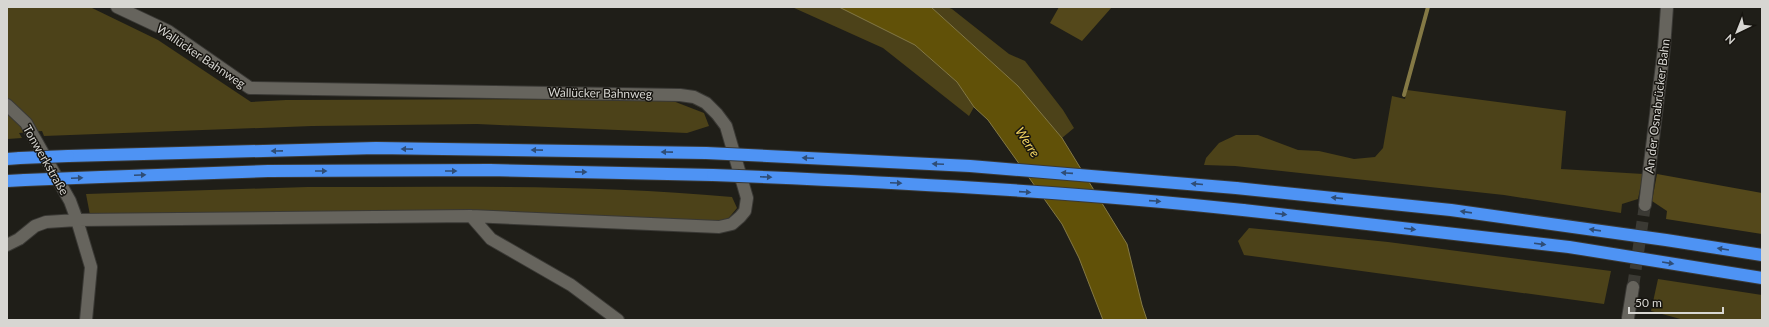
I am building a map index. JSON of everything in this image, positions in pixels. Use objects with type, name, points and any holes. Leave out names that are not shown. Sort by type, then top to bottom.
[{"type":"highway","points":[[7,159],[376,148],[706,153],[970,166],[1236,188],[1451,210],[1762,255]]},
{"type":"highway","points":[[7,181],[101,176],[268,171],[474,170],[713,175],[914,183],[1176,203],[1243,210],[1569,248],[1762,278]]},
{"type":"street","name":"Wallücker Bahnweg","points":[[77,220],[472,216],[719,227],[732,224],[745,211],[747,198],[726,126],[706,103],[694,97],[680,94],[250,88],[168,31],[117,7]]},
{"type":"street","name":"An der Osnabrücker Bahn","points":[[1644,206],[1664,48],[1667,7]]},
{"type":"street","name":"Tonwerkstraße","points":[[7,105],[26,122],[70,201],[77,220],[90,267],[86,320]]},
{"type":"street","points":[[472,216],[491,239],[571,285],[618,320]]},
{"type":"street","points":[[7,245],[19,239],[35,226],[46,222],[77,220]]},
{"type":"street","points":[[1628,318],[1633,287]]},
{"type":"shaded area","points":[[7,7],[90,7],[158,40],[251,102],[286,100],[638,99],[673,101],[704,113],[709,126],[687,133],[477,124],[312,126],[44,136],[42,131],[19,133],[22,138],[7,139]]},
{"type":"shaded area","points":[[792,7],[839,7],[915,45],[957,82],[974,107],[969,116],[883,48]]},
{"type":"shaded area","points":[[931,7],[947,7],[952,9],[1009,54],[1025,61],[1063,110],[1074,128],[1062,138],[1018,86]]},
{"type":"shaded area","points":[[1059,7],[1112,7],[1082,41],[1050,23]]},
{"type":"shaded area","points":[[1407,90],[1566,111],[1561,169],[1643,174],[1638,199],[1622,204],[1621,213],[1504,195],[1235,166],[1204,165],[1206,158],[1219,143],[1236,135],[1258,135],[1298,150],[1319,151],[1354,159],[1375,157],[1383,148],[1392,96],[1405,99]]},
{"type":"shaded area","points":[[1657,174],[1762,193],[1762,234],[1666,219],[1667,211],[1652,201]]},
{"type":"shaded area","points":[[307,187],[520,187],[626,190],[732,197],[737,208],[727,220],[717,224],[90,215],[86,194]]},
{"type":"shaded area","points":[[1249,228],[1388,242],[1611,271],[1604,304],[1244,255],[1238,241]]},
{"type":"shaded area","points":[[1658,279],[1762,295],[1762,320],[1684,320],[1651,311]]},
{"type":"water","name":"Werre","points":[[839,7],[931,7],[1018,86],[1062,138],[1127,244],[1147,320],[1103,320],[1079,258],[1062,224],[988,120],[974,107],[957,82],[915,45]]},
{"type":"waterway","points":[[1404,95],[1428,7]]},
{"type":"tunnel","points":[[1633,287],[1645,205]]}]
